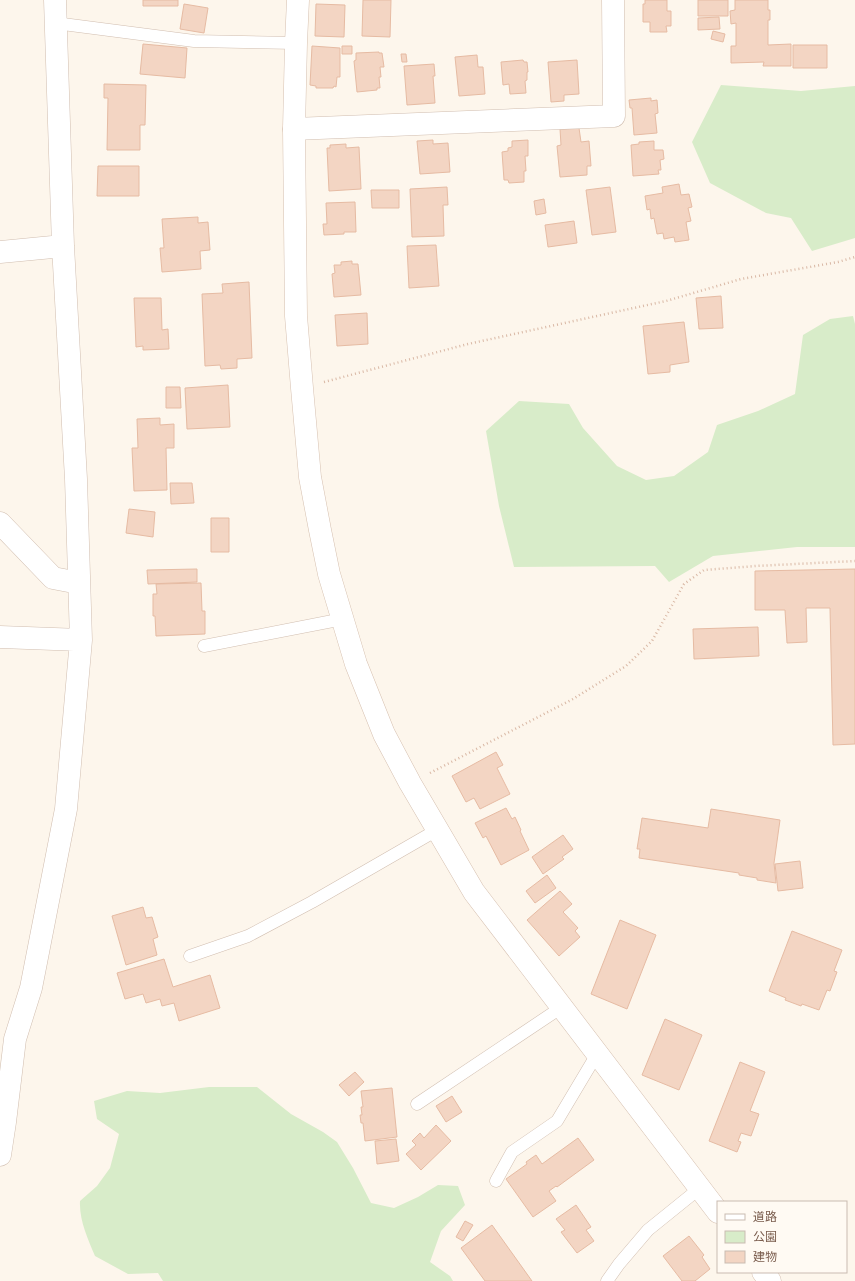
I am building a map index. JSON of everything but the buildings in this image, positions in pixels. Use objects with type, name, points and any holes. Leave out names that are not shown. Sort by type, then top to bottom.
[{"type":"street","points":[[0,1155],[5,1122],[7,1040],[31,988],[66,809],[81,640],[76,479],[63,246],[54,0]]},
{"type":"street","points":[[298,0],[294,129],[296,316],[302,388],[310,477],[329,574],[356,664],[384,734],[410,784],[474,892],[717,1211]]},
{"type":"street","points":[[294,129],[614,116],[613,0]]},
{"type":"street","points":[[0,252],[63,246]]},
{"type":"street","points":[[0,523],[53,578],[79,583]]},
{"type":"street","points":[[0,637],[81,640]]},
{"type":"street","points":[[764,1273],[770,1281]]},
{"type":"lane","points":[[55,23],[194,40],[296,43]]},
{"type":"lane","points":[[204,646],[342,619]]},
{"type":"lane","points":[[190,956],[248,936],[312,902],[437,830]]},
{"type":"lane","points":[[417,1104],[562,1007]]},
{"type":"lane","points":[[496,1181],[512,1152],[557,1121],[597,1054]]},
{"type":"lane","points":[[607,1281],[619,1264],[648,1230],[700,1188]]},
{"type":"path","points":[[302,388],[468,344],[666,301],[741,279],[838,262],[855,257]]},
{"type":"path","points":[[410,784],[573,698],[626,666],[652,641],[684,584],[704,570],[855,561]]},
{"type":"green space","points":[[721,85],[801,91],[855,86],[855,238],[812,251],[791,218],[766,213],[710,183],[692,142]]},
{"type":"green space","points":[[853,316],[855,324],[855,547],[797,547],[713,556],[669,582],[655,566],[514,567],[499,506],[486,431],[519,401],[569,404],[583,428],[617,466],[646,480],[674,476],[708,452],[717,425],[758,411],[795,394],[803,335],[830,319]]},
{"type":"green space","points":[[209,1087],[257,1087],[291,1114],[323,1132],[337,1142],[353,1168],[371,1203],[394,1208],[418,1197],[438,1185],[458,1186],[465,1205],[441,1231],[430,1262],[450,1276],[453,1281],[163,1281],[158,1273],[128,1274],[95,1256],[82,1222],[80,1201],[97,1186],[110,1168],[119,1134],[97,1119],[94,1101],[127,1091],[160,1093]]}]
